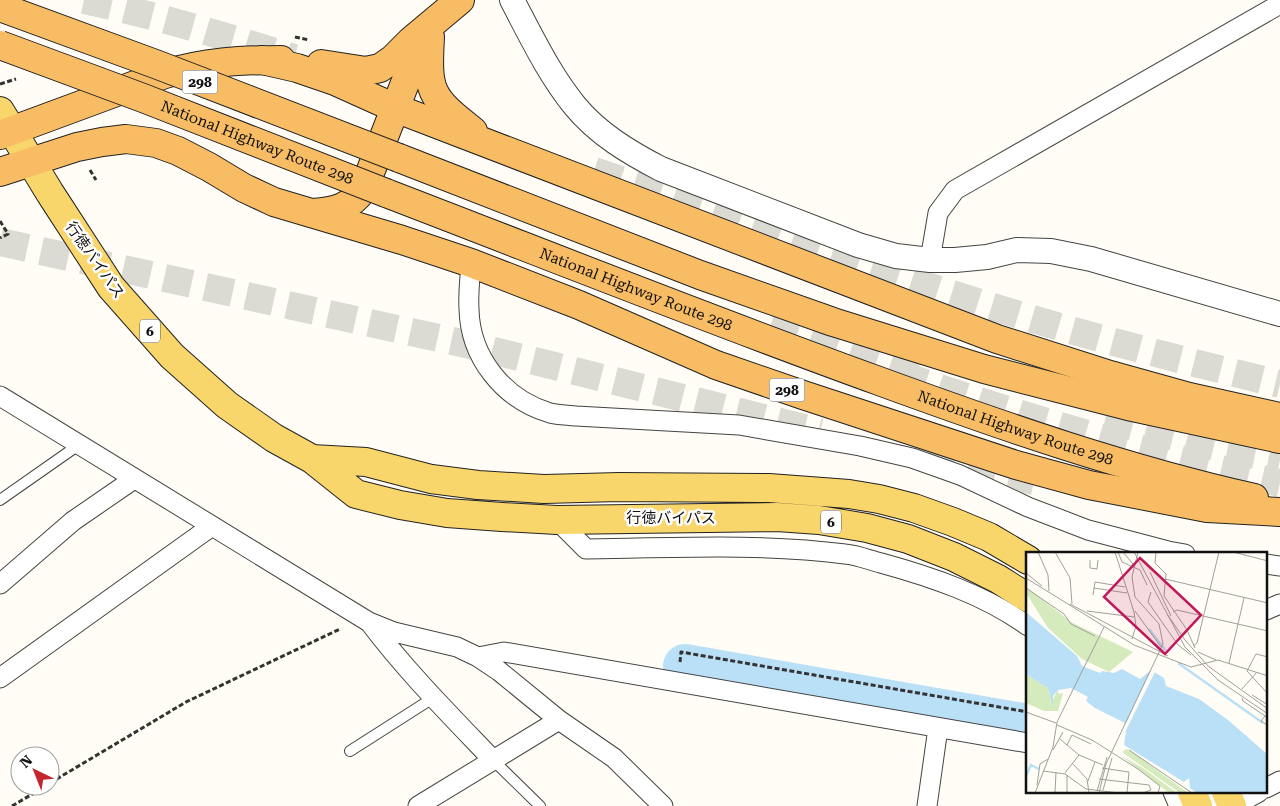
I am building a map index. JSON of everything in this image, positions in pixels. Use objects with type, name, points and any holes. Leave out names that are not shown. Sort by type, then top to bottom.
[{"type":"highway","points":[[262,60],[313,62],[366,71],[380,68],[393,59],[411,41],[460,0]]},
{"type":"highway","name":"298","points":[[0,7],[167,69],[700,275],[833,322],[1004,374],[1128,406],[1280,439]]},
{"type":"highway","points":[[309,213],[331,211],[357,199],[364,188],[424,35],[431,25]]},
{"type":"highway","points":[[431,25],[428,68],[434,93],[447,111],[494,146]]},
{"type":"highway","name":"National Highway Route 298","points":[[0,45],[143,98],[800,352],[977,417],[1061,445],[1166,475],[1280,504]]},
{"type":"highway","name":"298","points":[[4,125],[189,67],[238,60],[262,60],[297,68],[335,81],[394,108],[997,339],[1110,375],[1189,397],[1280,417]]},
{"type":"highway","name":"298","points":[[0,172],[77,147],[102,142],[126,139],[156,144],[178,151],[244,188],[274,202],[472,263],[579,305],[716,365],[803,396],[1016,465],[1090,485],[1207,508],[1280,512]]},
{"type":"main road","name":"行徳バイパス","points":[[4,125],[31,162],[110,287],[172,356],[227,405],[274,438],[312,459],[356,494],[400,505],[447,513],[557,520],[778,517],[819,520],[867,528],[908,539],[954,557],[998,579],[1026,597]]},
{"type":"main road","name":"行徳バイパス","points":[[312,459],[366,462],[431,479],[478,485],[544,489],[619,487],[769,488],[820,490],[879,498],[954,522],[989,538],[1026,559]]},
{"type":"main road","points":[[1193,794],[1198,806]]},
{"type":"main road","points":[[1227,794],[1233,806]]},
{"type":"street","points":[[512,0],[555,77],[575,106],[605,135],[631,153],[661,169],[858,245],[896,256],[930,260],[987,257],[1017,250],[1051,252],[1090,260],[1280,314]]},
{"type":"street","points":[[930,260],[938,213],[955,190],[1280,4]]},
{"type":"street","points":[[472,263],[469,309],[475,342],[484,363],[494,377],[509,392],[526,404],[551,413],[738,426],[860,446],[912,458],[960,475],[1028,506],[1088,530],[1174,552]]},
{"type":"street","points":[[0,396],[366,620],[394,632],[457,646],[478,657],[499,671],[559,720],[614,758],[663,806]]},
{"type":"street","points":[[0,584],[73,521],[134,478]]},
{"type":"street","points":[[557,520],[586,550],[765,548],[846,554],[915,572],[964,591],[1026,625]]},
{"type":"street","points":[[0,678],[212,526]]},
{"type":"street","points":[[1268,609],[1280,604]]},
{"type":"street","points":[[366,620],[433,698],[493,760]]},
{"type":"street","points":[[478,657],[504,652],[1026,743]]},
{"type":"street","points":[[418,806],[559,720]]},
{"type":"street","points":[[927,806],[938,728]]},
{"type":"street","points":[[1268,787],[1280,781]]},
{"type":"street","points":[[1174,794],[1178,806]]},
{"type":"street","points":[[1208,794],[1213,806]]},
{"type":"street","points":[[1233,806],[1255,794]]},
{"type":"lane","points":[[0,500],[80,444]]},
{"type":"lane","points":[[350,751],[433,698]]},
{"type":"lane","points":[[493,760],[540,806]]},
{"type":"path","points":[[0,84],[13,80]]},
{"type":"path","points":[[88,168],[96,180]]},
{"type":"path","points":[[0,221],[8,234],[0,238]]},
{"type":"path","points":[[60,777],[186,702],[366,620]]},
{"type":"path","points":[[680,668],[682,652],[1026,712]]},
{"type":"path","points":[[12,806],[29,796]]},
{"type":"waterway","points":[[685,666],[1026,726]]},
{"type":"tunnel","points":[[84,0],[190,26],[294,58]]},
{"type":"tunnel","points":[[594,171],[884,272],[1001,310],[1197,364],[1280,384]]},
{"type":"tunnel","points":[[0,242],[466,344],[820,432]]},
{"type":"tunnel","points":[[774,315],[927,368]]},
{"type":"tunnel","points":[[899,374],[993,406],[1088,434],[1280,483]]},
{"type":"tunnel","points":[[1105,420],[1216,447],[1280,460]]},
{"type":"tunnel","points":[[927,458],[1034,481]]}]
